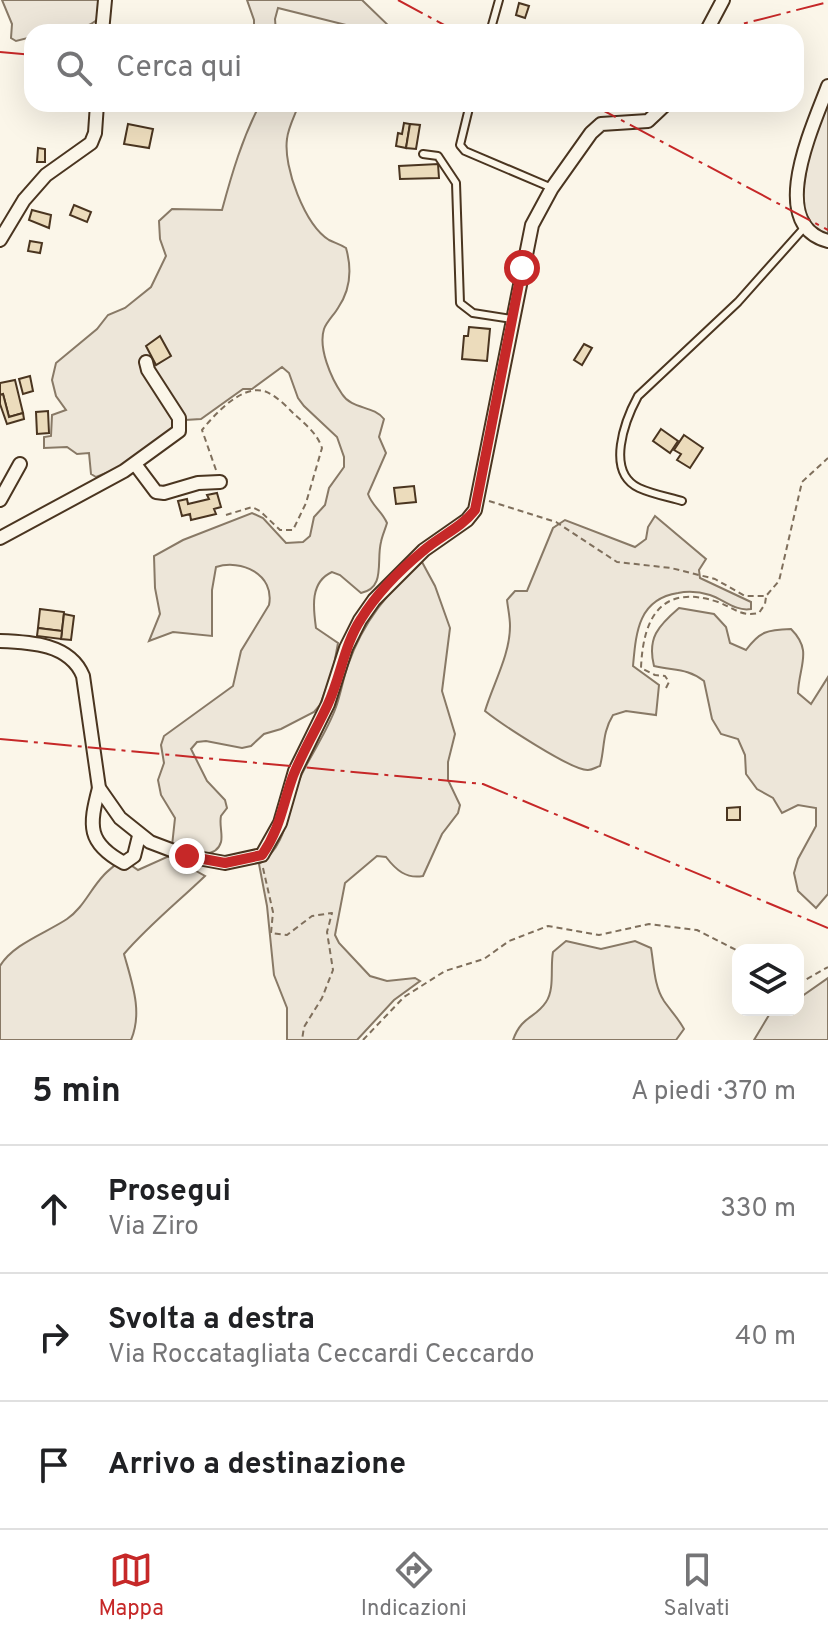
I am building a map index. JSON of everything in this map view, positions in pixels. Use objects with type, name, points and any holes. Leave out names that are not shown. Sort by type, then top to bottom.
[{"type":"street","points":[[103,24],[105,0]]},
{"type":"street","points":[[710,24],[723,0]]},
{"type":"street","points":[[828,86],[803,159],[796,209],[809,234],[828,241]]},
{"type":"street","points":[[0,240],[24,200],[46,175],[91,143],[96,112]]},
{"type":"street","points":[[99,788],[120,818],[139,836],[187,856],[225,863],[262,855],[280,823],[295,771],[328,704],[346,648],[360,620],[374,600],[424,550],[467,520],[475,510],[532,225],[552,188],[601,124],[648,121],[658,112]]},
{"type":"street","points":[[0,538],[135,464],[179,431],[179,418],[146,362]]},
{"type":"street","points":[[0,500],[20,464]]},
{"type":"street","points":[[135,464],[156,492],[164,493],[198,483],[220,482]]},
{"type":"street","points":[[0,641],[55,648],[78,663],[83,676],[99,788],[92,815],[94,838],[104,852],[124,863],[134,856],[139,836]]},
{"type":"lane","points":[[492,24],[499,0]]},
{"type":"lane","points":[[468,112],[460,145],[465,151],[552,188]]},
{"type":"lane","points":[[423,154],[438,156],[456,183],[460,303],[473,313],[512,319]]},
{"type":"lane","points":[[682,501],[637,487],[628,479],[622,467],[620,448],[631,410],[638,396],[738,302],[804,228]]},
{"type":"path","points":[[220,482],[202,430],[211,419],[243,395],[264,391],[279,400],[320,440],[321,457],[306,503],[293,530],[280,530],[252,507],[226,515]]},
{"type":"path","points":[[666,688],[669,682],[665,676],[641,668],[642,644],[652,618],[668,600],[688,596],[701,597],[746,616],[759,613],[766,596],[779,581],[802,482],[828,458]]},
{"type":"path","points":[[479,498],[556,522],[617,562],[671,568],[715,579],[745,596],[766,596]]},
{"type":"path","points":[[262,855],[273,912],[271,933],[287,935],[312,916],[332,913],[327,932],[333,970],[322,998],[304,1027],[302,1040]]},
{"type":"path","points":[[363,1040],[404,997],[445,971],[484,959],[509,941],[548,926],[599,935],[649,924],[697,930],[732,948]]},
{"type":"path","points":[[804,981],[828,967]]},
{"type":"shaded area","points":[[2,0],[99,0],[97,20],[90,24],[24,24],[24,39],[16,41],[11,38],[12,24]]},
{"type":"shaded area","points":[[247,0],[362,0],[387,24],[342,24],[278,8],[275,24],[254,24]]},
{"type":"shaded area","points":[[828,95],[828,237],[817,232],[801,207],[809,149]]},
{"type":"shaded area","points":[[256,112],[296,112],[287,139],[292,179],[304,209],[320,233],[346,248],[350,271],[348,286],[324,329],[324,354],[346,399],[374,411],[384,419],[379,437],[386,453],[368,494],[387,523],[381,540],[374,586],[361,593],[332,572],[316,589],[316,628],[338,643],[333,670],[320,705],[314,712],[264,734],[251,746],[242,748],[206,741],[197,742],[191,749],[207,781],[225,800],[227,808],[221,816],[221,842],[218,848],[213,852],[199,853],[172,846],[175,818],[161,795],[158,780],[164,763],[161,745],[164,736],[233,686],[241,651],[269,605],[269,594],[267,585],[254,571],[236,565],[216,567],[212,590],[212,636],[173,632],[149,641],[160,614],[154,556],[183,540],[252,513],[263,518],[286,543],[303,542],[310,536],[314,517],[325,505],[329,488],[344,467],[337,437],[304,406],[289,373],[282,367],[252,389],[243,389],[201,419],[185,420],[124,466],[96,477],[91,474],[89,453],[77,454],[67,447],[44,448],[44,437],[51,436],[52,415],[66,410],[56,396],[52,380],[56,363],[97,329],[108,315],[125,308],[151,287],[166,256],[160,239],[159,221],[172,209],[222,210]]},
{"type":"shaded area","points":[[655,516],[706,559],[699,570],[700,578],[751,602],[751,609],[740,609],[710,595],[694,592],[678,593],[655,602],[647,610],[638,630],[633,666],[659,685],[656,715],[626,711],[613,715],[605,734],[600,766],[590,770],[580,768],[536,745],[485,711],[507,648],[510,626],[507,600],[515,591],[527,591],[553,528],[565,520],[635,547],[646,539],[648,527]]},
{"type":"shaded area","points":[[422,562],[435,586],[450,628],[442,691],[455,734],[448,762],[448,780],[460,805],[458,813],[442,834],[423,876],[406,875],[386,857],[377,856],[345,883],[335,935],[370,976],[387,981],[415,978],[420,981],[394,1000],[357,1040],[287,1040],[287,1008],[274,975],[259,864],[276,847],[286,825],[295,790],[338,702],[348,665],[361,635],[398,584]]},
{"type":"shaded area","points":[[679,608],[714,614],[726,627],[730,643],[746,650],[765,633],[791,629],[802,644],[803,652],[798,693],[811,704],[828,677],[828,894],[816,908],[798,891],[794,873],[816,826],[816,808],[798,805],[782,813],[773,798],[757,789],[746,774],[745,755],[738,739],[721,734],[712,719],[704,681],[686,672],[654,666],[652,648],[656,633]]},
{"type":"shaded area","points":[[169,856],[205,876],[124,954],[136,1008],[131,1040],[0,1040],[0,966],[6,958],[21,945],[73,915],[103,876],[122,859],[138,870]]},
{"type":"shaded area","points":[[566,941],[601,949],[635,941],[651,948],[661,995],[684,1029],[676,1040],[513,1040],[524,1021],[537,1012],[549,997],[553,952]]},
{"type":"shaded area","points":[[828,978],[828,1040],[754,1040],[768,1016],[804,1016],[804,995]]},
{"type":"building","points":[[519,3],[529,6],[525,18],[516,15]]},
{"type":"building","points":[[404,123],[410,124],[406,148],[396,146]]},
{"type":"building","points":[[128,124],[153,129],[149,148],[124,144]]},
{"type":"building","points":[[410,124],[420,125],[416,149],[406,148]]},
{"type":"building","points":[[38,148],[45,149],[45,162],[37,162]]},
{"type":"building","points":[[438,164],[439,178],[400,179],[399,166]]},
{"type":"building","points":[[74,205],[91,212],[87,222],[70,215]]},
{"type":"building","points":[[32,210],[51,215],[49,228],[29,220]]},
{"type":"building","points":[[30,241],[42,243],[40,253],[28,251]]},
{"type":"building","points":[[469,327],[490,329],[487,361],[462,359],[464,336],[468,336]]},
{"type":"building","points":[[160,336],[171,356],[156,365],[146,346]]},
{"type":"building","points":[[584,344],[592,348],[582,365],[574,360]]},
{"type":"building","points":[[30,376],[33,391],[23,394],[19,379]]},
{"type":"building","points":[[15,380],[23,413],[9,417],[3,394],[0,395],[0,383]]},
{"type":"building","points":[[3,394],[9,417],[23,413],[24,419],[7,424],[0,404],[0,395]]},
{"type":"building","points":[[48,411],[49,433],[37,434],[36,412]]},
{"type":"building","points":[[661,429],[678,441],[670,453],[653,441]]},
{"type":"building","points":[[684,435],[703,448],[690,468],[677,460],[681,454],[674,450]]},
{"type":"building","points":[[414,486],[416,502],[396,504],[394,488]]},
{"type":"building","points":[[217,493],[221,507],[214,509],[216,514],[191,520],[190,514],[182,516],[178,501],[187,499],[188,504],[209,499],[207,495]]},
{"type":"building","points":[[40,609],[64,612],[62,631],[38,628]]},
{"type":"building","points":[[64,614],[74,616],[71,640],[61,639]]},
{"type":"building","points":[[38,628],[62,631],[61,639],[37,636]]},
{"type":"building","points":[[740,807],[740,820],[727,820],[727,808]]},
{"type":"power","points":[[398,0],[442,24]]},
{"type":"power","points":[[742,24],[828,2]]},
{"type":"power","points":[[0,52],[24,54]]},
{"type":"power","points":[[606,112],[828,230]]},
{"type":"power","points":[[0,739],[483,784],[828,928]]},
{"type":"route","points":[[187,856],[225,863],[262,855],[280,823],[295,771],[328,704],[346,648],[360,620],[374,600],[424,550],[467,520],[475,510],[522,268]]}]
